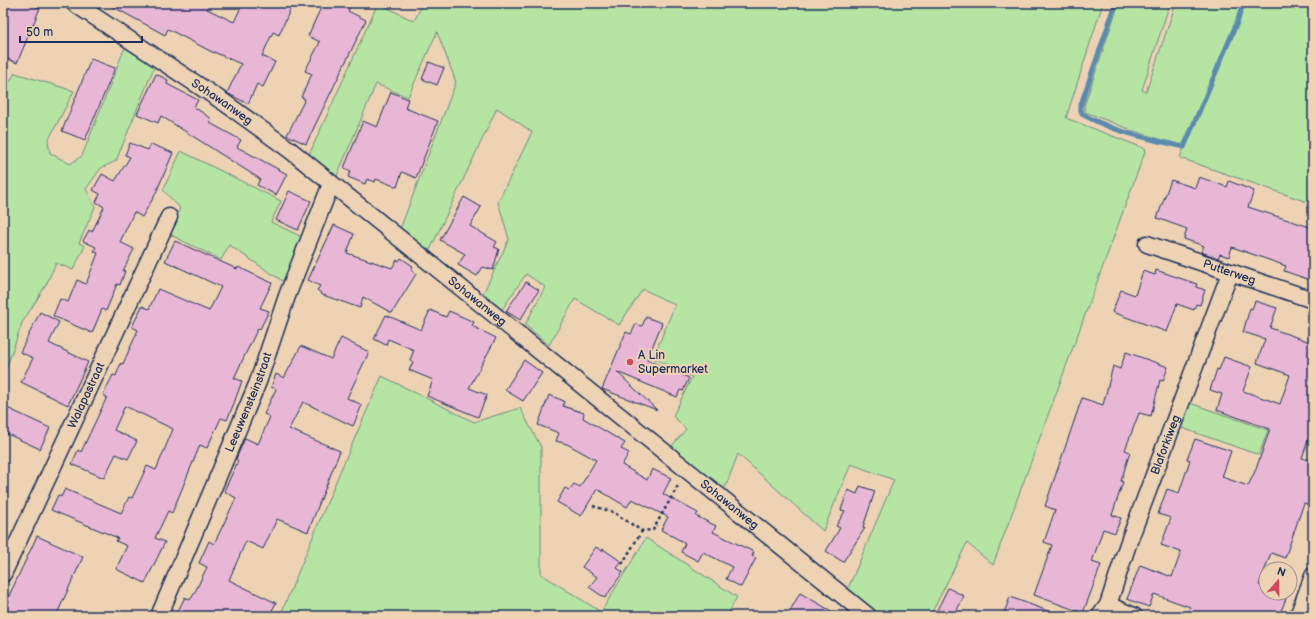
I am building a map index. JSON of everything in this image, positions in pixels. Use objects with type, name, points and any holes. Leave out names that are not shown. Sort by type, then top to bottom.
[{"type":"street","name":"Sohawanweg","points":[[74,3],[226,103],[290,150],[686,471],[868,616]]},
{"type":"street","name":"Leeuwensteinstraat","points":[[159,616],[258,382],[287,296],[331,184]]},
{"type":"street","name":"Walapastraat","points":[[3,574],[169,216]]},
{"type":"street","name":"Putterweg","points":[[1147,244],[1313,300]]},
{"type":"street","name":"Blaforkiweg","points":[[1104,610],[1230,273]]},
{"type":"street","points":[[1298,616],[1313,576]]},
{"type":"street","points":[[1104,610],[1134,616]]},
{"type":"path","points":[[592,506],[613,512],[642,531],[653,530],[686,471]]},
{"type":"path","points":[[622,564],[642,531]]},
{"type":"green space","points":[[378,3],[414,21],[423,3],[1103,3],[1066,118],[1146,149],[993,565],[967,543],[930,616],[879,616],[847,591],[894,480],[851,464],[823,531],[738,454],[724,491],[671,447],[686,429],[673,416],[692,377],[653,358],[675,305],[643,289],[619,325],[575,299],[549,345],[525,325],[545,287],[526,274],[501,311],[482,296],[509,239],[498,202],[532,132],[497,108],[429,252],[400,229],[456,82],[437,32],[408,97],[376,84],[336,178],[308,157]]},
{"type":"green space","points":[[1119,3],[1170,3],[1142,90],[1146,92],[1176,3],[1313,3],[1313,204],[1180,158],[1184,147],[1134,131],[1085,112],[1084,106]]},
{"type":"green space","points":[[125,47],[155,65],[116,161],[101,168],[86,189],[95,207],[79,243],[85,246],[73,270],[56,263],[46,285],[22,323],[3,378],[3,93],[15,73],[74,91],[48,141],[50,153],[70,164],[82,156]]},
{"type":"green space","points":[[181,151],[281,201],[271,222],[302,237],[284,282],[229,245],[221,260],[169,234],[180,208],[163,190]]},
{"type":"green space","points":[[382,376],[474,422],[520,408],[541,447],[541,574],[601,612],[646,538],[737,597],[727,616],[280,616],[339,474]]},
{"type":"green space","points":[[1187,402],[1268,430],[1259,455],[1179,427]]},
{"type":"building","points":[[3,3],[27,3],[40,8],[17,63],[3,57]]},
{"type":"building","points":[[106,3],[210,3],[207,9],[234,22],[243,3],[293,3],[279,35],[273,32],[262,56],[275,62],[263,87],[257,84],[248,104],[227,93],[241,64],[214,53],[168,29],[165,35]]},
{"type":"building","points":[[323,3],[352,3],[348,11],[366,20],[306,144],[287,135],[305,99],[301,97],[312,74],[305,71],[320,42],[308,36]]},
{"type":"building","points":[[91,59],[115,68],[85,140],[62,131]]},
{"type":"building","points":[[429,62],[444,68],[437,85],[422,79]]},
{"type":"building","points":[[156,74],[168,80],[167,84],[198,100],[194,107],[212,119],[210,123],[241,140],[237,147],[287,174],[276,195],[257,185],[260,179],[161,116],[158,123],[137,114]]},
{"type":"building","points":[[391,92],[408,99],[405,108],[438,121],[416,178],[402,172],[397,187],[376,179],[375,182],[367,179],[365,184],[348,177],[351,171],[344,168],[363,121],[377,127]]},
{"type":"building","points":[[130,143],[148,150],[151,144],[173,153],[155,195],[142,217],[134,212],[120,242],[134,249],[123,271],[125,271],[120,285],[117,284],[106,311],[102,309],[92,333],[53,316],[60,299],[68,302],[77,280],[86,284],[98,253],[94,251],[96,247],[83,241],[89,230],[92,232],[104,207],[96,202],[100,194],[93,190],[102,174],[115,181],[130,157],[125,155]]},
{"type":"building","points":[[1199,177],[1227,187],[1229,181],[1254,191],[1248,207],[1313,228],[1313,281],[1284,271],[1286,266],[1232,247],[1229,257],[1220,254],[1218,258],[1201,252],[1204,246],[1184,239],[1187,229],[1157,218],[1171,180],[1195,188]]},
{"type":"building","points":[[289,191],[311,201],[298,230],[276,220]]},
{"type":"building","points":[[464,197],[481,207],[470,226],[497,242],[494,247],[499,249],[493,270],[483,267],[477,276],[458,265],[465,254],[440,240]]},
{"type":"building","points":[[334,225],[354,234],[347,253],[392,268],[397,260],[399,261],[401,258],[413,266],[411,270],[416,274],[392,313],[363,297],[360,308],[320,294],[321,293],[317,290],[320,286],[308,280]]},
{"type":"building","points":[[175,241],[272,283],[260,308],[269,311],[260,329],[258,328],[234,378],[242,381],[227,420],[221,418],[207,448],[200,445],[172,513],[168,511],[155,538],[165,542],[145,583],[116,569],[127,546],[116,541],[118,538],[51,510],[58,495],[61,497],[65,489],[121,513],[129,497],[132,498],[147,466],[156,470],[173,429],[125,406],[114,430],[137,441],[128,459],[116,454],[104,478],[72,464],[78,450],[81,452],[107,397],[103,395],[113,375],[116,376],[121,363],[123,364],[138,330],[132,327],[142,306],[149,309],[158,289],[209,311],[221,287],[165,261]]},
{"type":"building","points":[[1156,270],[1197,284],[1196,287],[1205,290],[1200,305],[1196,304],[1194,310],[1177,304],[1167,332],[1112,312],[1121,290],[1135,295],[1143,271],[1155,275]]},
{"type":"building","points":[[526,282],[539,290],[520,320],[506,311]]},
{"type":"building","points":[[1255,301],[1277,308],[1270,328],[1313,343],[1313,426],[1302,458],[1313,461],[1313,507],[1304,503],[1285,558],[1271,553],[1268,561],[1258,561],[1258,601],[1285,601],[1279,616],[1186,616],[1190,607],[1154,594],[1149,607],[1127,599],[1140,565],[1172,577],[1181,552],[1161,545],[1171,518],[1158,514],[1167,489],[1179,493],[1190,460],[1187,459],[1195,439],[1231,451],[1222,477],[1248,486],[1256,469],[1270,429],[1217,410],[1222,394],[1210,390],[1217,369],[1219,370],[1224,357],[1252,367],[1243,391],[1280,404],[1290,375],[1257,363],[1265,339],[1243,332],[1250,308],[1252,309]]},
{"type":"building","points":[[430,310],[446,317],[449,311],[474,322],[472,326],[496,338],[469,388],[487,395],[478,417],[427,396],[433,380],[409,370],[413,362],[410,360],[414,350],[388,339],[386,345],[374,339],[386,315],[421,330]]},
{"type":"building","points":[[40,312],[59,322],[49,343],[88,362],[68,405],[21,382],[33,358],[20,352]]},
{"type":"building","name":"A Lin Supermarket","points":[[646,317],[662,323],[647,360],[689,378],[683,391],[680,390],[677,397],[617,372],[657,410],[602,389],[626,332],[631,334],[636,324],[642,326]]},
{"type":"building","points":[[341,338],[369,352],[347,398],[362,405],[353,426],[303,402],[289,429],[340,451],[308,532],[277,519],[263,549],[246,541],[229,580],[276,603],[269,616],[188,616],[178,611],[185,597],[190,600],[194,594],[207,567],[199,563],[209,541],[214,544],[236,498],[224,491],[238,461],[236,459],[245,438],[258,444],[270,417],[264,414],[276,389],[271,387],[276,374],[284,378],[301,346],[331,359]]},
{"type":"building","points":[[1126,352],[1168,367],[1163,381],[1160,380],[1151,416],[1139,413],[1125,450],[1130,452],[1121,481],[1123,482],[1112,515],[1121,518],[1115,533],[1103,529],[1092,562],[1101,565],[1083,613],[1034,595],[1052,545],[1044,542],[1055,510],[1045,506],[1082,398],[1103,405],[1113,366],[1120,369]]},
{"type":"building","points":[[524,360],[542,373],[523,401],[505,390]]},
{"type":"building","points":[[549,395],[564,401],[563,406],[584,413],[583,418],[625,443],[621,449],[629,453],[622,465],[647,480],[652,469],[671,478],[663,494],[698,513],[696,516],[716,526],[713,532],[754,552],[752,556],[756,558],[741,587],[726,579],[732,567],[703,552],[698,561],[681,552],[685,543],[661,530],[668,517],[632,499],[627,507],[597,489],[581,516],[557,502],[565,488],[569,490],[574,484],[580,487],[596,460],[567,444],[556,441],[559,433],[538,425]]},
{"type":"building","points":[[3,406],[50,428],[40,449],[3,432]]},
{"type":"building","points":[[860,486],[875,491],[863,527],[865,528],[843,562],[826,551],[840,528],[836,526],[845,511],[841,510],[848,490],[857,494]]},
{"type":"building","points":[[37,536],[83,557],[56,616],[3,616],[9,601],[7,600]]},
{"type":"building","points":[[596,547],[602,551],[603,549],[622,562],[617,568],[623,572],[605,598],[589,587],[597,577],[582,567]]},
{"type":"building","points":[[948,588],[964,596],[954,616],[934,616]]},
{"type":"building","points":[[800,593],[840,616],[787,616]]},
{"type":"building","points":[[1010,597],[1059,615],[1003,616]]},
{"type":"waterway","points":[[1116,3],[1080,107],[1082,114],[1106,126],[1145,138],[1184,147],[1238,20],[1243,3]]},
{"type":"place","name":"A Lin Supermarket","points":[[630,362]]}]
